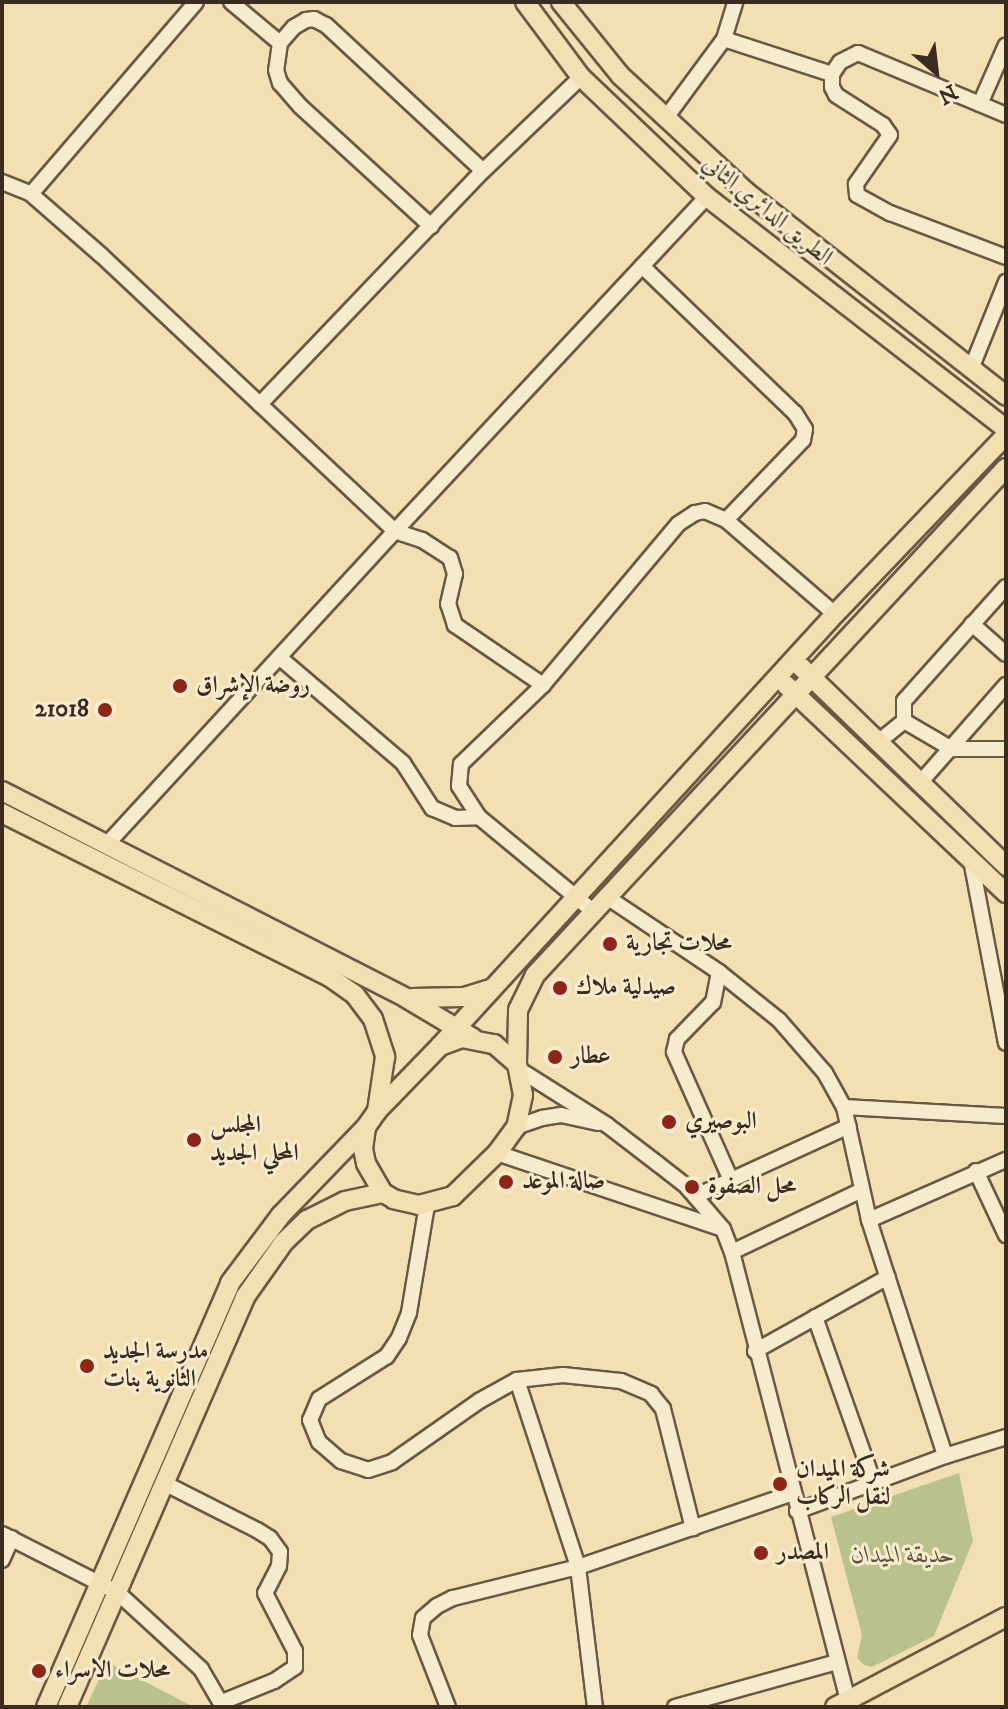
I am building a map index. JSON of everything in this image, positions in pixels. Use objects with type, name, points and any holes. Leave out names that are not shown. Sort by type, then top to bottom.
[{"type":"main road","name":"الطريق الدائري الثاني","points":[[525,2],[581,77],[707,197],[1006,432]]},
{"type":"main road","name":"الطريق الدائري الثاني","points":[[561,2],[621,76],[745,191],[1006,396]]},
{"type":"main road","points":[[46,1707],[230,1283],[281,1215],[1006,432]]},
{"type":"main road","points":[[67,1707],[233,1322],[263,1270],[307,1220],[345,1201],[383,1193],[407,1203],[427,1205],[453,1196],[497,1153],[516,1127],[523,1095],[518,1067],[518,1010],[535,975],[1006,468]]},
{"type":"main road","points":[[794,660],[1006,866]]},
{"type":"main road","points":[[778,678],[1006,893]]},
{"type":"main road","points":[[2,791],[406,998],[473,1038],[494,1044],[518,1067]]},
{"type":"main road","points":[[2,813],[331,978],[355,995],[373,1019],[385,1057],[371,1119],[366,1163],[383,1193]]},
{"type":"main road","points":[[406,998],[464,997],[492,988]]},
{"type":"main road","points":[[440,1046],[473,1038]]},
{"type":"main road","points":[[844,1705],[1006,1617]]},
{"type":"street","points":[[231,2],[280,43]]},
{"type":"street","points":[[665,119],[724,39],[735,2]]},
{"type":"street","points":[[31,194],[189,4]]},
{"type":"street","points":[[431,226],[300,106],[280,83],[275,57],[280,43],[294,27],[314,19],[326,25],[483,171]]},
{"type":"street","points":[[724,39],[832,74]]},
{"type":"street","points":[[980,104],[1006,45]]},
{"type":"street","points":[[1006,115],[858,53],[840,62],[832,74],[832,87],[836,95],[883,125],[890,135],[856,184],[857,195],[890,213],[1006,257]]},
{"type":"street","points":[[260,404],[483,171],[581,77]]},
{"type":"street","points":[[2,182],[31,194],[101,255],[395,531],[422,540],[450,558],[455,574],[448,604],[455,625],[543,685]]},
{"type":"street","points":[[106,845],[707,197]]},
{"type":"street","points":[[642,266],[795,413],[805,429],[803,440],[726,520]]},
{"type":"street","points":[[971,369],[1006,282]]},
{"type":"street","points":[[835,614],[726,520],[705,511],[678,524],[543,685],[461,764],[459,786],[479,817],[576,897],[601,905],[719,972],[779,1020],[806,1048],[844,1107],[869,1220],[945,1456]]},
{"type":"street","points":[[904,721],[904,701],[1006,587]]},
{"type":"street","points":[[972,624],[1006,654]]},
{"type":"street","points":[[279,657],[403,763],[432,808],[455,818],[479,817]]},
{"type":"street","points":[[919,784],[1006,685]]},
{"type":"street","points":[[877,743],[904,721]]},
{"type":"street","points":[[904,721],[952,749],[1006,749]]},
{"type":"street","points":[[971,860],[1006,1043]]},
{"type":"street","points":[[719,972],[713,1002],[677,1039],[674,1052],[731,1180]]},
{"type":"street","points":[[518,1067],[607,1125],[696,1196],[723,1229],[732,1252],[837,1662],[844,1705]]},
{"type":"street","points":[[844,1107],[1006,1116]]},
{"type":"street","points":[[516,1127],[561,1115],[607,1125]]},
{"type":"street","points":[[696,1196],[849,1126]]},
{"type":"street","points":[[497,1153],[723,1229]]},
{"type":"street","points":[[869,1220],[1006,1160]]},
{"type":"street","points":[[976,1171],[1006,1235]]},
{"type":"street","points":[[732,1252],[862,1190]]},
{"type":"street","points":[[427,1205],[411,1300],[399,1338],[387,1356],[319,1399],[310,1413],[315,1434],[326,1450],[349,1466],[368,1470],[380,1467],[416,1447],[479,1401],[517,1380],[563,1375],[601,1376],[639,1386],[651,1394],[663,1409],[693,1528]]},
{"type":"street","points":[[755,1351],[888,1277]]},
{"type":"street","points":[[815,1317],[873,1481]]},
{"type":"street","points":[[517,1380],[578,1567],[595,1707]]},
{"type":"street","points":[[797,1511],[873,1481],[1006,1437]]},
{"type":"street","points":[[2,1560],[7,1536],[117,1592],[190,1658],[208,1678],[222,1705],[274,1681],[295,1667],[295,1651],[265,1593],[279,1566],[280,1552],[270,1538],[257,1530],[164,1483]]},
{"type":"street","points":[[448,1707],[420,1635],[423,1618],[453,1598],[578,1567],[793,1493]]},
{"type":"street","points":[[675,1707],[837,1662]]},
{"type":"green space","name":"حديقة الميدان","points":[[959,1473],[973,1541],[934,1636],[872,1667],[864,1665],[857,1658],[862,1635],[831,1517]]},
{"type":"green space","points":[[107,1662],[194,1707],[86,1707]]},
{"type":"place","name":"روضة الإشراق","points":[[180,686]]},
{"type":"place","name":"21018","points":[[105,710]]},
{"type":"place","name":"محلات تجارية","points":[[610,944]]},
{"type":"place","name":"صيدلية ملاك","points":[[560,988]]},
{"type":"place","name":"عطار","points":[[555,1057]]},
{"type":"place","name":"البوصيري","points":[[669,1122]]},
{"type":"place","name":"المجلس المحلي الجديد","points":[[194,1140]]},
{"type":"place","name":"صالة الموعد","points":[[506,1182]]},
{"type":"place","name":"محل الصفوة","points":[[692,1187]]},
{"type":"place","name":"مدرسة الجديد الثانوية بنات","points":[[87,1366]]},
{"type":"place","name":"شركة الميدان لنقل الركاب","points":[[780,1484]]},
{"type":"place","name":"المصدر","points":[[761,1553]]},
{"type":"place","name":"محلات الاسراء","points":[[39,1671]]}]
